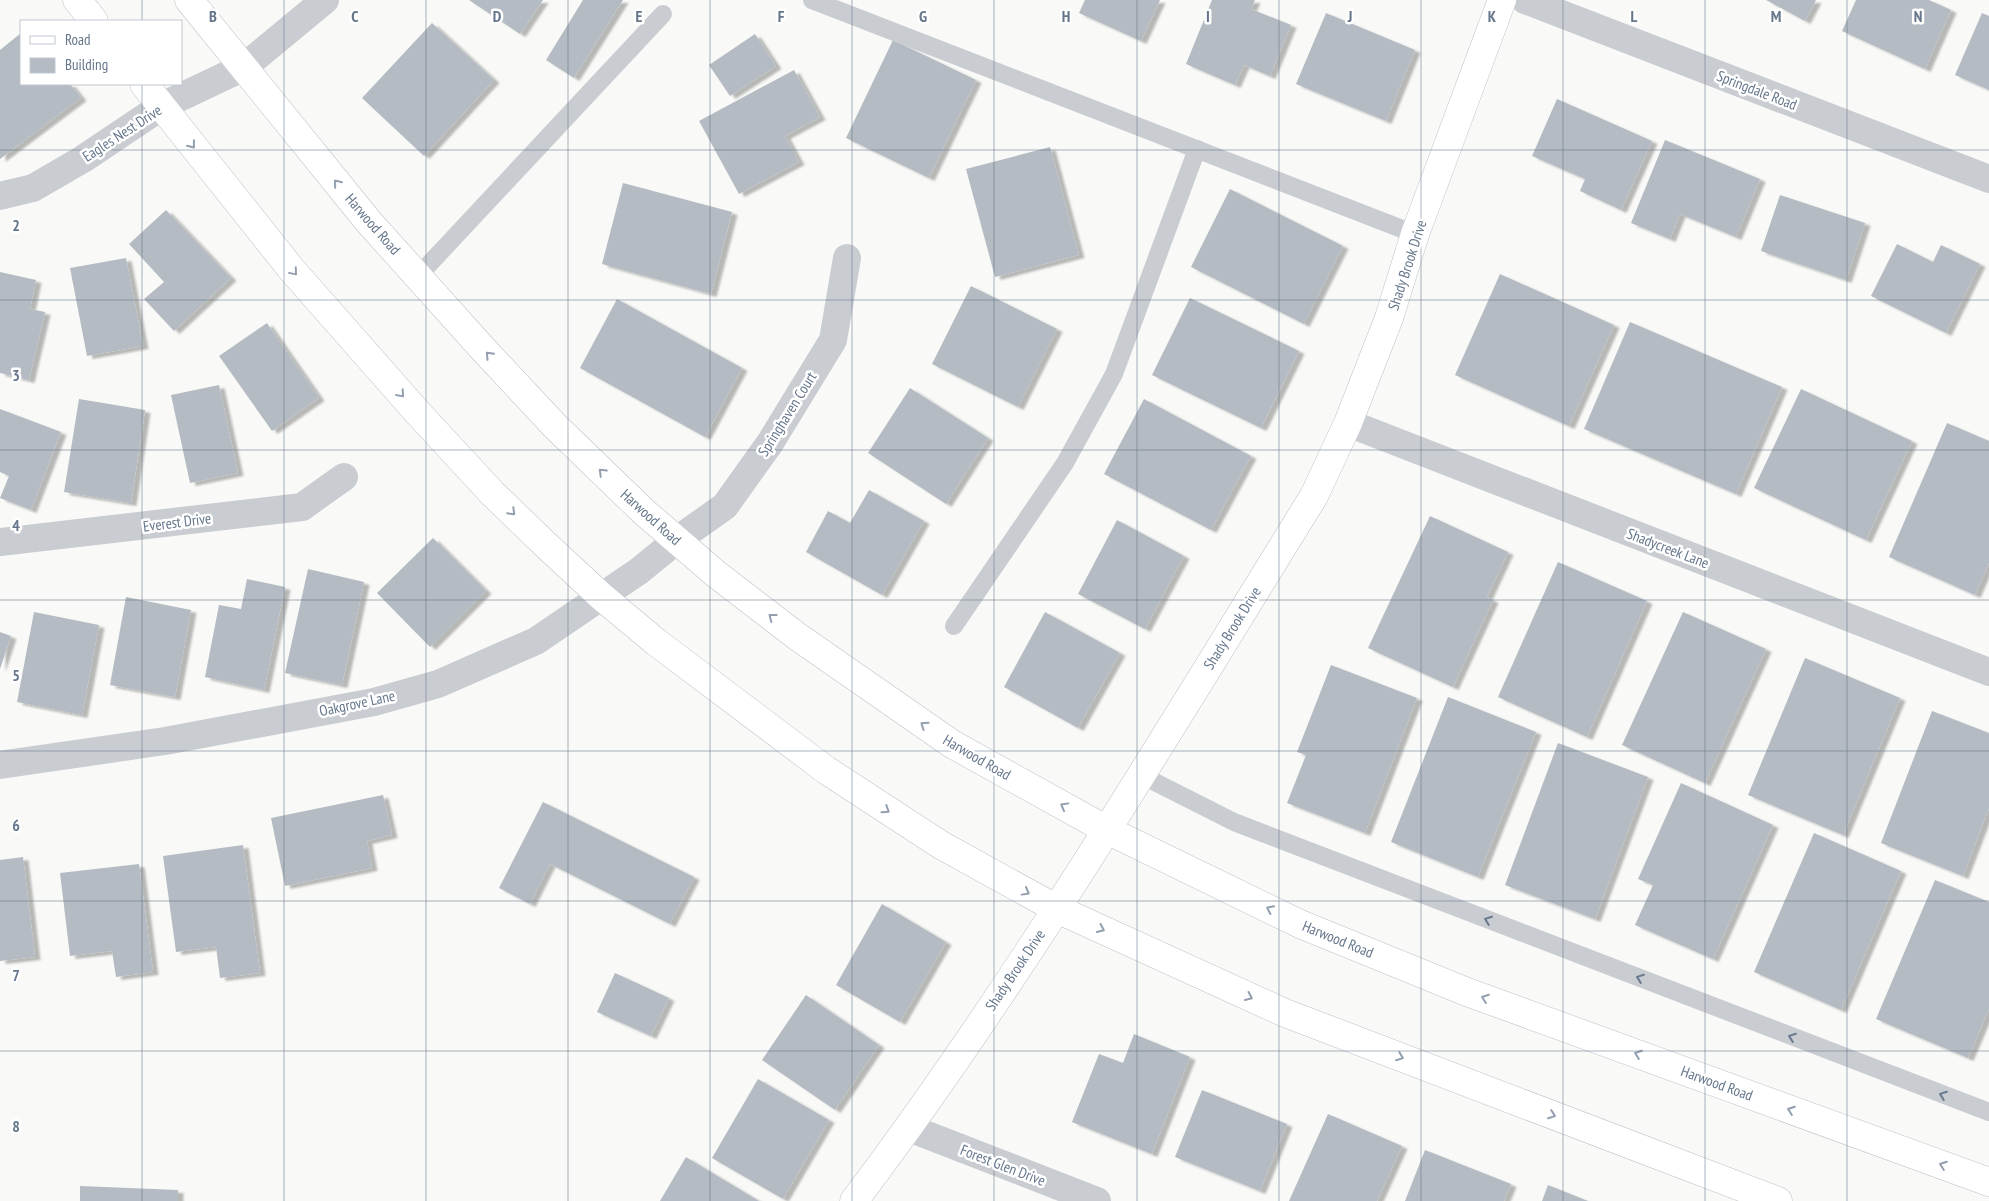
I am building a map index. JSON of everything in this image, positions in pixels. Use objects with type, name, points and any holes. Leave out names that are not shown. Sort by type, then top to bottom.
[{"type":"main road","points":[[78,0],[93,20]]},
{"type":"main road","name":"Harwood Road","points":[[189,0],[364,216],[555,426],[676,540],[716,574],[798,637],[952,744],[1107,830],[1300,924],[1467,992],[1989,1182]]},
{"type":"main road","name":"Shady Brook Drive","points":[[854,1201],[909,1128],[1057,909],[1314,496],[1348,423],[1390,318],[1415,234],[1502,0]]},
{"type":"main road","points":[[145,85],[292,270],[418,413],[493,494],[602,597],[656,642],[826,770],[941,845],[1057,909],[1285,1013],[1778,1201]]},
{"type":"street","name":"Eagles Nest Drive","points":[[0,196],[33,188],[83,159],[162,106],[244,67],[325,0]]},
{"type":"street","name":"Springdale Road","points":[[1525,0],[1989,179]]},
{"type":"street","name":"Springhaven Court","points":[[676,540],[724,506],[770,443],[833,340],[847,258]]},
{"type":"street","name":"Shadycreek Lane","points":[[1348,423],[1989,672]]},
{"type":"street","name":"Everest Drive","points":[[0,542],[302,507],[344,476]]},
{"type":"street","name":"Oakgrove Lane","points":[[0,765],[165,742],[374,702],[438,684],[536,641],[639,571],[676,540]]},
{"type":"street","name":"Forest Glen Drive","points":[[909,1128],[1097,1201]]},
{"type":"lane","points":[[812,0],[1415,234]]},
{"type":"lane","points":[[418,276],[663,14]]},
{"type":"lane","points":[[954,626],[1065,463],[1114,374],[1197,149]]},
{"type":"lane","points":[[1141,775],[1234,822],[1989,1112]]},
{"type":"building","points":[[469,0],[543,0],[520,34]]},
{"type":"building","points":[[583,0],[623,0],[574,78],[546,60]]},
{"type":"building","points":[[1085,0],[1160,0],[1141,41],[1079,13]]},
{"type":"building","points":[[1212,0],[1255,0],[1251,9],[1291,25],[1270,76],[1244,65],[1235,85],[1186,64]]},
{"type":"building","points":[[1766,0],[1816,0],[1805,21]]},
{"type":"building","points":[[1856,0],[1929,0],[1951,10],[1925,69],[1842,31]]},
{"type":"building","points":[[1326,13],[1415,50],[1386,121],[1296,84]]},
{"type":"building","points":[[1982,13],[1989,16],[1989,90],[1955,75]]},
{"type":"building","points":[[432,23],[494,80],[424,156],[362,98]]},
{"type":"building","points":[[20,34],[20,85],[71,85],[81,98],[0,159],[0,50]]},
{"type":"building","points":[[755,34],[776,66],[730,96],[709,65]]},
{"type":"building","points":[[893,40],[976,80],[929,178],[846,138]]},
{"type":"building","points":[[794,70],[820,117],[785,136],[799,162],[739,194],[699,121]]},
{"type":"building","points":[[1557,99],[1652,141],[1621,210],[1580,191],[1585,179],[1532,156]]},
{"type":"building","points":[[1665,140],[1760,179],[1736,237],[1680,214],[1670,239],[1631,223]]},
{"type":"building","points":[[1050,147],[1079,255],[995,277],[966,169]]},
{"type":"building","points":[[623,183],[732,212],[711,294],[602,264]]},
{"type":"building","points":[[1230,189],[1343,246],[1304,324],[1191,267]]},
{"type":"building","points":[[1780,195],[1865,223],[1846,280],[1761,251]]},
{"type":"building","points":[[166,210],[231,278],[174,331],[144,299],[164,282],[129,244]]},
{"type":"building","points":[[1897,244],[1933,262],[1941,245],[1980,264],[1946,333],[1871,296]]},
{"type":"building","points":[[126,258],[143,346],[87,356],[70,268]]},
{"type":"building","points":[[0,272],[36,280],[30,309],[45,312],[29,380],[0,373]]},
{"type":"building","points":[[1500,274],[1614,325],[1569,426],[1455,375]]},
{"type":"building","points":[[971,286],[1057,329],[1018,407],[932,364]]},
{"type":"building","points":[[1190,298],[1299,351],[1261,428],[1152,375]]},
{"type":"building","points":[[617,299],[742,368],[705,437],[580,368]]},
{"type":"building","points":[[1630,322],[1782,387],[1736,494],[1584,429]]},
{"type":"building","points":[[267,323],[319,398],[272,431],[219,356]]},
{"type":"building","points":[[219,385],[238,473],[190,483],[171,395]]},
{"type":"building","points":[[910,388],[988,438],[946,504],[868,453]]},
{"type":"building","points":[[1801,389],[1912,441],[1866,540],[1754,488]]},
{"type":"building","points":[[79,399],[145,410],[131,503],[64,492]]},
{"type":"building","points":[[1144,399],[1251,456],[1211,530],[1104,474]]},
{"type":"building","points":[[0,409],[61,432],[31,510],[0,498],[9,476],[0,472]]},
{"type":"building","points":[[1947,423],[1989,441],[1989,563],[1975,595],[1889,557]]},
{"type":"building","points":[[869,490],[924,521],[882,595],[806,552],[828,511],[850,523]]},
{"type":"building","points":[[1430,516],[1508,552],[1487,597],[1493,600],[1453,687],[1368,648]]},
{"type":"building","points":[[1117,520],[1184,556],[1145,629],[1078,594]]},
{"type":"building","points":[[433,538],[486,591],[430,647],[377,593]]},
{"type":"building","points":[[1558,562],[1647,601],[1587,737],[1498,697]]},
{"type":"building","points":[[308,569],[364,582],[342,685],[285,673]]},
{"type":"building","points":[[247,579],[285,587],[264,690],[205,677],[219,605],[241,609]]},
{"type":"building","points":[[126,597],[191,610],[175,697],[110,685]]},
{"type":"building","points":[[34,612],[99,625],[82,715],[17,702]]},
{"type":"building","points":[[1045,612],[1120,653],[1078,728],[1004,687]]},
{"type":"building","points":[[1683,612],[1766,649],[1705,783],[1622,745]]},
{"type":"building","points":[[0,632],[11,636],[0,669]]},
{"type":"building","points":[[1805,658],[1900,698],[1843,835],[1748,795]]},
{"type":"building","points":[[1331,665],[1417,698],[1365,833],[1287,803],[1306,755],[1297,752]]},
{"type":"building","points":[[1448,697],[1536,732],[1478,877],[1391,842]]},
{"type":"building","points":[[1932,711],[1989,733],[1989,808],[1963,876],[1881,843]]},
{"type":"building","points":[[1558,743],[1648,777],[1595,919],[1505,885]]},
{"type":"building","points":[[1681,783],[1773,825],[1713,959],[1635,925],[1653,885],[1638,879]]},
{"type":"building","points":[[383,795],[392,835],[367,841],[372,868],[285,886],[271,818]]},
{"type":"building","points":[[543,802],[694,877],[670,924],[550,864],[530,904],[499,888]]},
{"type":"building","points":[[1814,833],[1901,871],[1841,1010],[1754,972]]},
{"type":"building","points":[[243,845],[260,973],[220,978],[216,947],[176,952],[163,856]]},
{"type":"building","points":[[23,857],[35,957],[0,961],[0,860]]},
{"type":"building","points":[[139,864],[153,972],[116,977],[112,951],[70,956],[60,873]]},
{"type":"building","points":[[1935,880],[1989,902],[1989,1009],[1968,1058],[1876,1019]]},
{"type":"building","points":[[882,904],[946,942],[900,1022],[836,985]]},
{"type":"building","points":[[615,973],[669,998],[651,1036],[597,1012]]},
{"type":"building","points":[[806,995],[879,1045],[835,1110],[762,1060]]},
{"type":"building","points":[[1134,1034],[1190,1057],[1152,1154],[1072,1122],[1099,1054],[1123,1063]]},
{"type":"building","points":[[758,1079],[829,1120],[783,1199],[712,1158]]},
{"type":"building","points":[[1202,1090],[1287,1124],[1260,1191],[1175,1157]]},
{"type":"building","points":[[1328,1114],[1402,1146],[1377,1201],[1289,1201]]},
{"type":"building","points":[[1425,1150],[1511,1184],[1504,1201],[1405,1201]]},
{"type":"building","points":[[686,1157],[759,1201],[660,1201]]},
{"type":"building","points":[[1548,1185],[1588,1201],[1542,1201]]},
{"type":"building","points":[[80,1186],[178,1190],[178,1201],[80,1201]]}]
